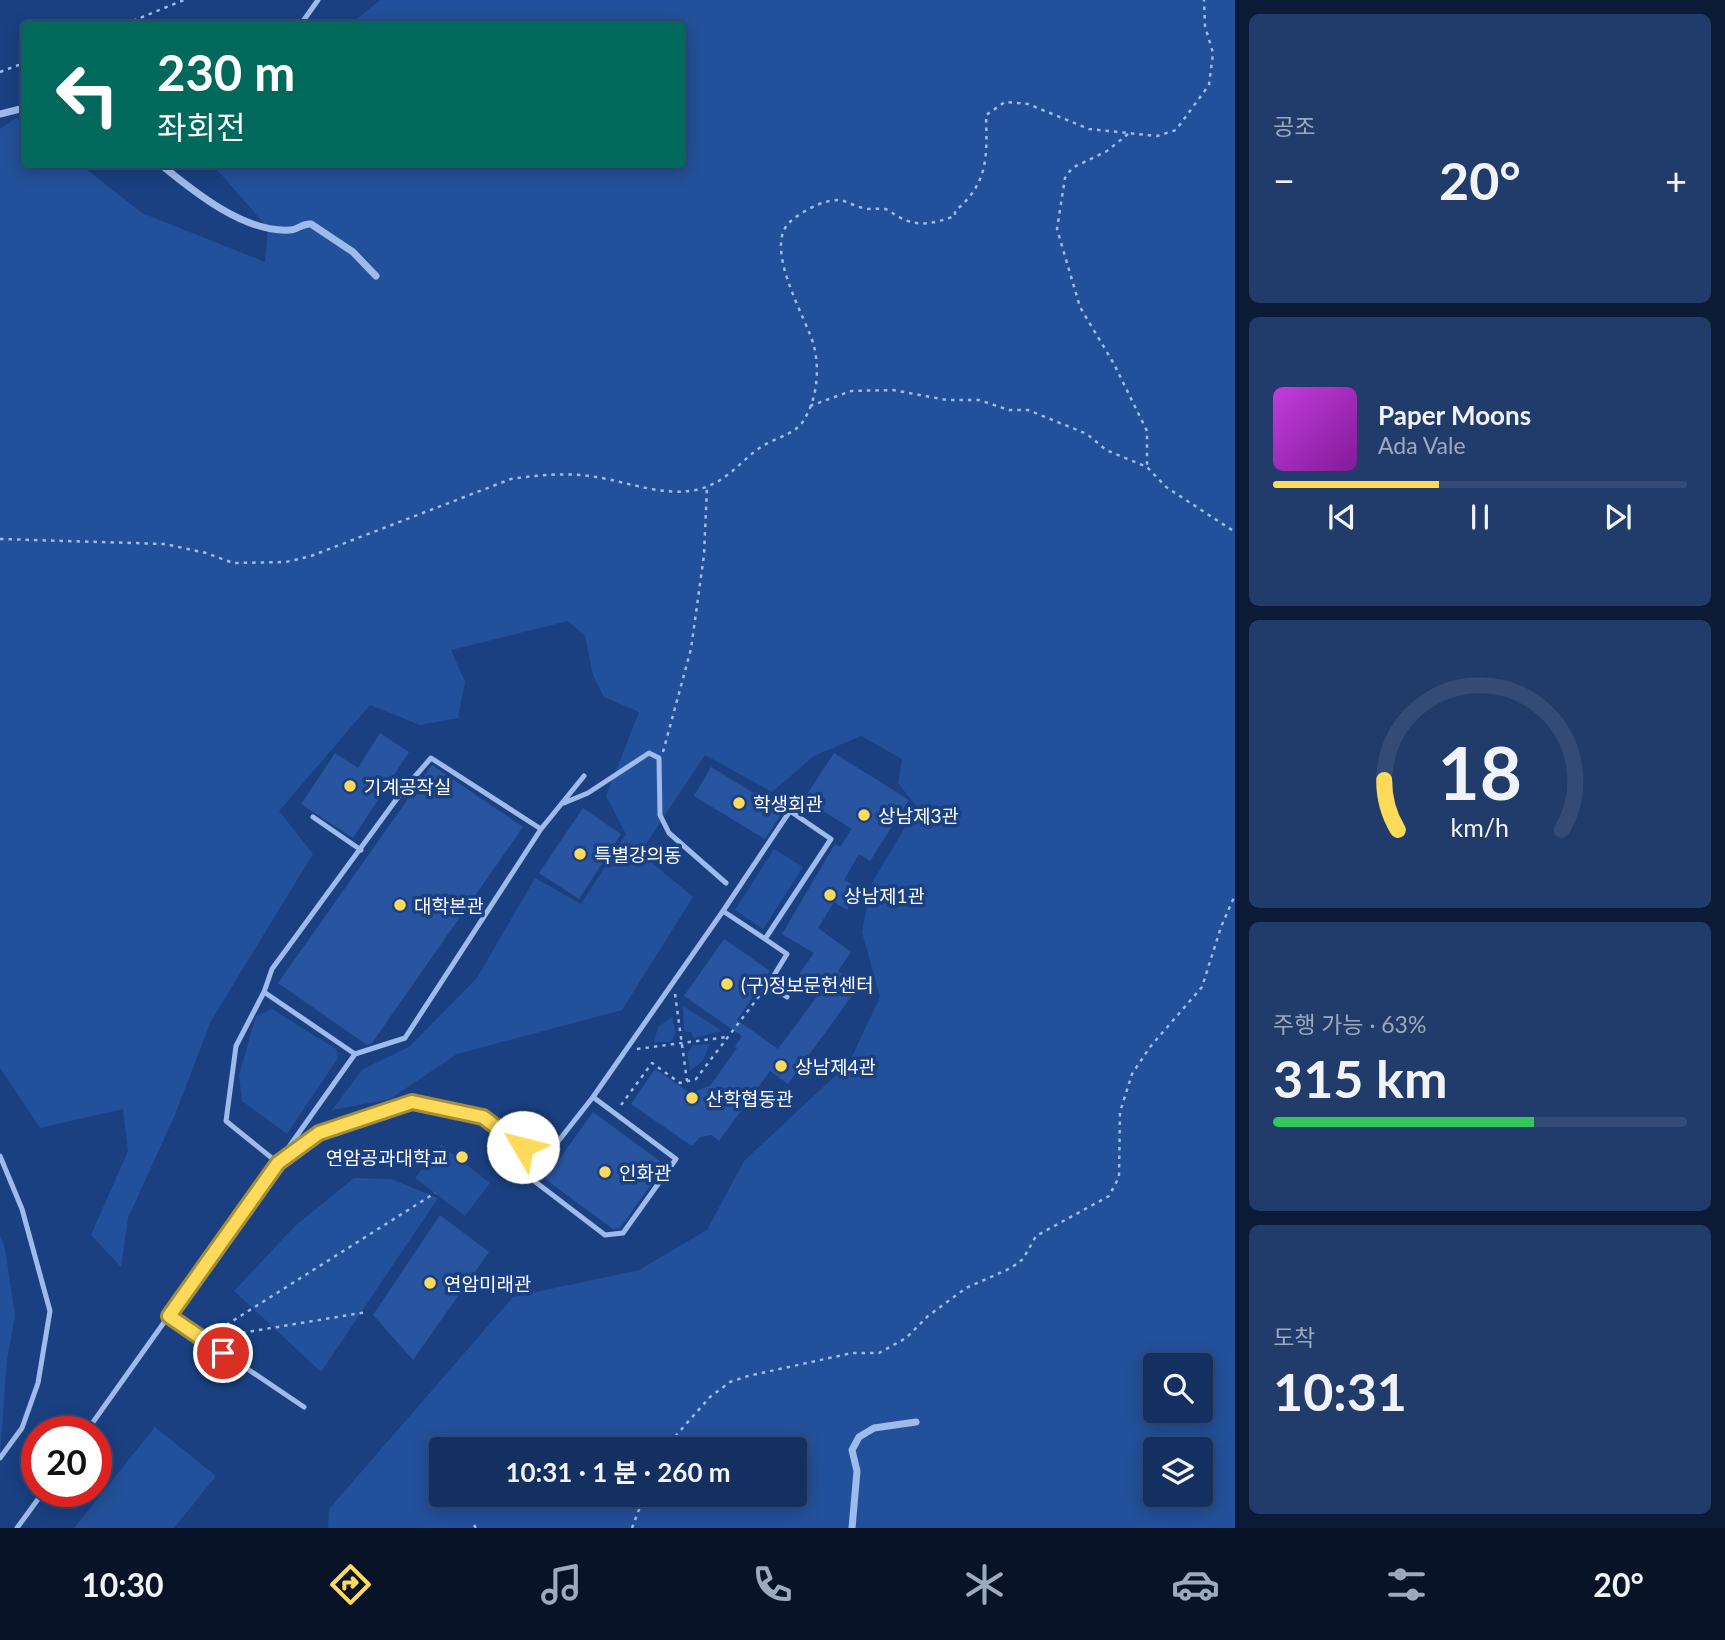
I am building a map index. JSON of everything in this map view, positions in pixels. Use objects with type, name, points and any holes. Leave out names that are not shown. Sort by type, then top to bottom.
[{"type":"street","points":[[0,114],[21,109]]},
{"type":"street","points":[[165,168],[196,195],[252,223],[292,231],[311,224],[353,252],[376,275]]},
{"type":"street","points":[[852,1528],[857,1471],[852,1450],[859,1437],[874,1428],[916,1422]]},
{"type":"lane","points":[[304,21],[318,0]]},
{"type":"lane","points":[[561,804],[588,793],[649,753],[659,758],[660,815],[669,834],[726,883]]},
{"type":"lane","points":[[278,1163],[226,1121],[236,1046],[264,992],[272,969],[404,789],[430,758],[541,829]]},
{"type":"lane","points":[[97,1416],[355,1054],[405,1038],[541,829],[584,776]]},
{"type":"lane","points":[[593,1097],[676,1159],[623,1233],[605,1235],[529,1177],[593,1097],[790,811],[831,839],[765,939]]},
{"type":"lane","points":[[313,817],[361,850]]},
{"type":"lane","points":[[723,911],[787,954],[768,985],[787,997]]},
{"type":"lane","points":[[264,992],[355,1054]]},
{"type":"lane","points":[[278,1163],[319,1133],[412,1102],[483,1117],[542,1161]]},
{"type":"lane","points":[[0,1156],[22,1209],[50,1311],[38,1383],[22,1428],[0,1458]]},
{"type":"lane","points":[[169,1316],[303,1407]]},
{"type":"lane","points":[[17,1528],[32,1507]]},
{"type":"path","points":[[132,21],[184,0]]},
{"type":"path","points":[[0,539],[165,544],[206,553],[233,563],[286,562],[311,556],[511,479],[546,474],[595,477],[678,492],[707,487],[729,474],[769,442],[793,431],[800,425],[810,406],[817,371],[812,339],[789,287],[782,240],[789,223],[817,205],[839,200],[862,208],[887,209],[898,217],[920,224],[955,216],[955,211],[975,192],[982,178],[986,115],[1005,102],[1028,104],[1081,127],[1157,136],[1176,130],[1209,85],[1213,53],[1205,26],[1204,0]]},
{"type":"path","points":[[0,72],[21,64]]},
{"type":"path","points":[[1128,134],[1107,151],[1072,169],[1065,178],[1058,229],[1065,264],[1080,307],[1114,364],[1147,431],[1147,467]]},
{"type":"path","points":[[810,406],[850,391],[893,390],[947,400],[979,400],[1009,410],[1028,410],[1087,434],[1106,450],[1147,467],[1166,487],[1235,533]]},
{"type":"path","points":[[659,758],[667,743],[691,649],[704,555],[707,487]]},
{"type":"path","points":[[675,1437],[710,1397],[730,1382],[852,1353],[879,1353],[906,1338],[928,1316],[966,1288],[1011,1268],[1023,1259],[1035,1236],[1109,1196],[1119,1177],[1119,1122],[1128,1084],[1150,1047],[1202,987],[1221,927],[1235,895]]},
{"type":"path","points":[[674,982],[687,1081]]},
{"type":"path","points":[[615,1113],[652,1063],[680,1083],[696,1079],[768,985]]},
{"type":"path","points":[[625,1051],[727,1037]]},
{"type":"path","points":[[203,1339],[435,1193]]},
{"type":"path","points":[[203,1339],[367,1312]]},
{"type":"path","points":[[632,1528],[640,1507]]},
{"type":"shaded area","points":[[380,0],[1235,0],[1235,1528],[328,1528],[329,1509],[513,1297],[639,1270],[707,1230],[744,1161],[849,1063],[880,997],[862,932],[872,883],[917,807],[898,783],[902,759],[861,736],[814,756],[772,792],[705,755],[640,853],[693,897],[622,1010],[457,1054],[390,1099],[332,1110],[363,1069],[409,1047],[477,978],[535,878],[581,904],[626,834],[606,796],[639,712],[604,697],[593,675],[585,636],[568,621],[451,650],[465,682],[458,718],[420,725],[370,705],[279,811],[313,854],[211,1021],[174,1117],[128,1218],[121,1267],[91,1235],[128,1151],[123,1109],[40,1128],[0,1068],[0,129],[16,118],[21,122],[21,168],[85,168],[142,213],[265,262],[268,228],[216,168],[686,168],[686,21],[355,21]]},
{"type":"shaded area","points":[[774,849],[803,867],[763,929],[735,910]]},
{"type":"shaded area","points":[[683,1006],[722,1031],[694,1038],[691,1032],[684,1031]]},
{"type":"shaded area","points":[[272,1009],[336,1049],[338,1058],[287,1134],[242,1101],[239,1075],[256,1016]]},
{"type":"shaded area","points":[[672,1017],[676,1033],[671,1042],[654,1042],[658,1027]]},
{"type":"shaded area","points":[[710,1044],[703,1060],[690,1071],[687,1054],[693,1045]]},
{"type":"shaded area","points":[[441,1145],[490,1183],[465,1216],[415,1178]]},
{"type":"shaded area","points":[[354,1178],[391,1179],[438,1198],[321,1372],[234,1291],[295,1226]]},
{"type":"shaded area","points":[[0,1235],[5,1248],[15,1316],[7,1360],[0,1454]]},
{"type":"shaded area","points":[[155,1427],[216,1476],[174,1528],[74,1528],[91,1507],[112,1507],[112,1481]]},
{"type":"building","name":"기계공작실","points":[[380,733],[409,752],[353,838],[301,804],[335,753],[358,768]]},
{"type":"building","points":[[834,753],[909,800],[870,861],[859,854],[844,880],[860,889],[847,910],[834,902],[818,928],[851,952],[838,971],[850,980],[842,991],[851,997],[788,1084],[770,1071],[719,1141],[712,1135],[700,1137],[692,1146],[631,1104],[655,1069],[690,1093],[710,1086],[737,1048],[735,1047],[742,1036],[684,996],[724,939],[770,971],[737,1020],[778,1049],[822,990],[799,974],[814,953],[782,934],[835,844],[840,847],[852,829],[804,799]]},
{"type":"building","name":"대학본관","points":[[432,765],[523,827],[372,1043],[367,1045],[278,983]]},
{"type":"building","name":"학생회관","points":[[711,767],[783,811],[765,839],[694,796]]},
{"type":"building","name":"특별강의동","points":[[583,808],[621,834],[579,899],[539,873]]},
{"type":"building","name":"인화관","points":[[593,1112],[665,1165],[620,1228],[613,1229],[545,1179]]},
{"type":"building","name":"연암미래관","points":[[440,1215],[489,1252],[413,1360],[373,1315]]},
{"type":"place","name":"기계공작실","points":[[350,786]]},
{"type":"place","name":"학생회관","points":[[739,803]]},
{"type":"place","name":"상남제3관","points":[[864,815]]},
{"type":"place","name":"특별강의동","points":[[580,854]]},
{"type":"place","name":"상남제1관","points":[[830,895]]},
{"type":"place","name":"대학본관","points":[[400,905]]},
{"type":"place","name":"(구)정보문헌센터","points":[[727,984]]},
{"type":"place","name":"상남제4관","points":[[781,1066]]},
{"type":"place","name":"산학협동관","points":[[692,1098]]},
{"type":"place","name":"연암공과대학교","points":[[462,1157]]},
{"type":"place","name":"인화관","points":[[605,1172]]},
{"type":"place","name":"연암미래관","points":[[430,1283]]},
{"type":"route","points":[[223,1353],[169,1316],[278,1163],[319,1133],[412,1102],[483,1117],[523,1147]]}]
